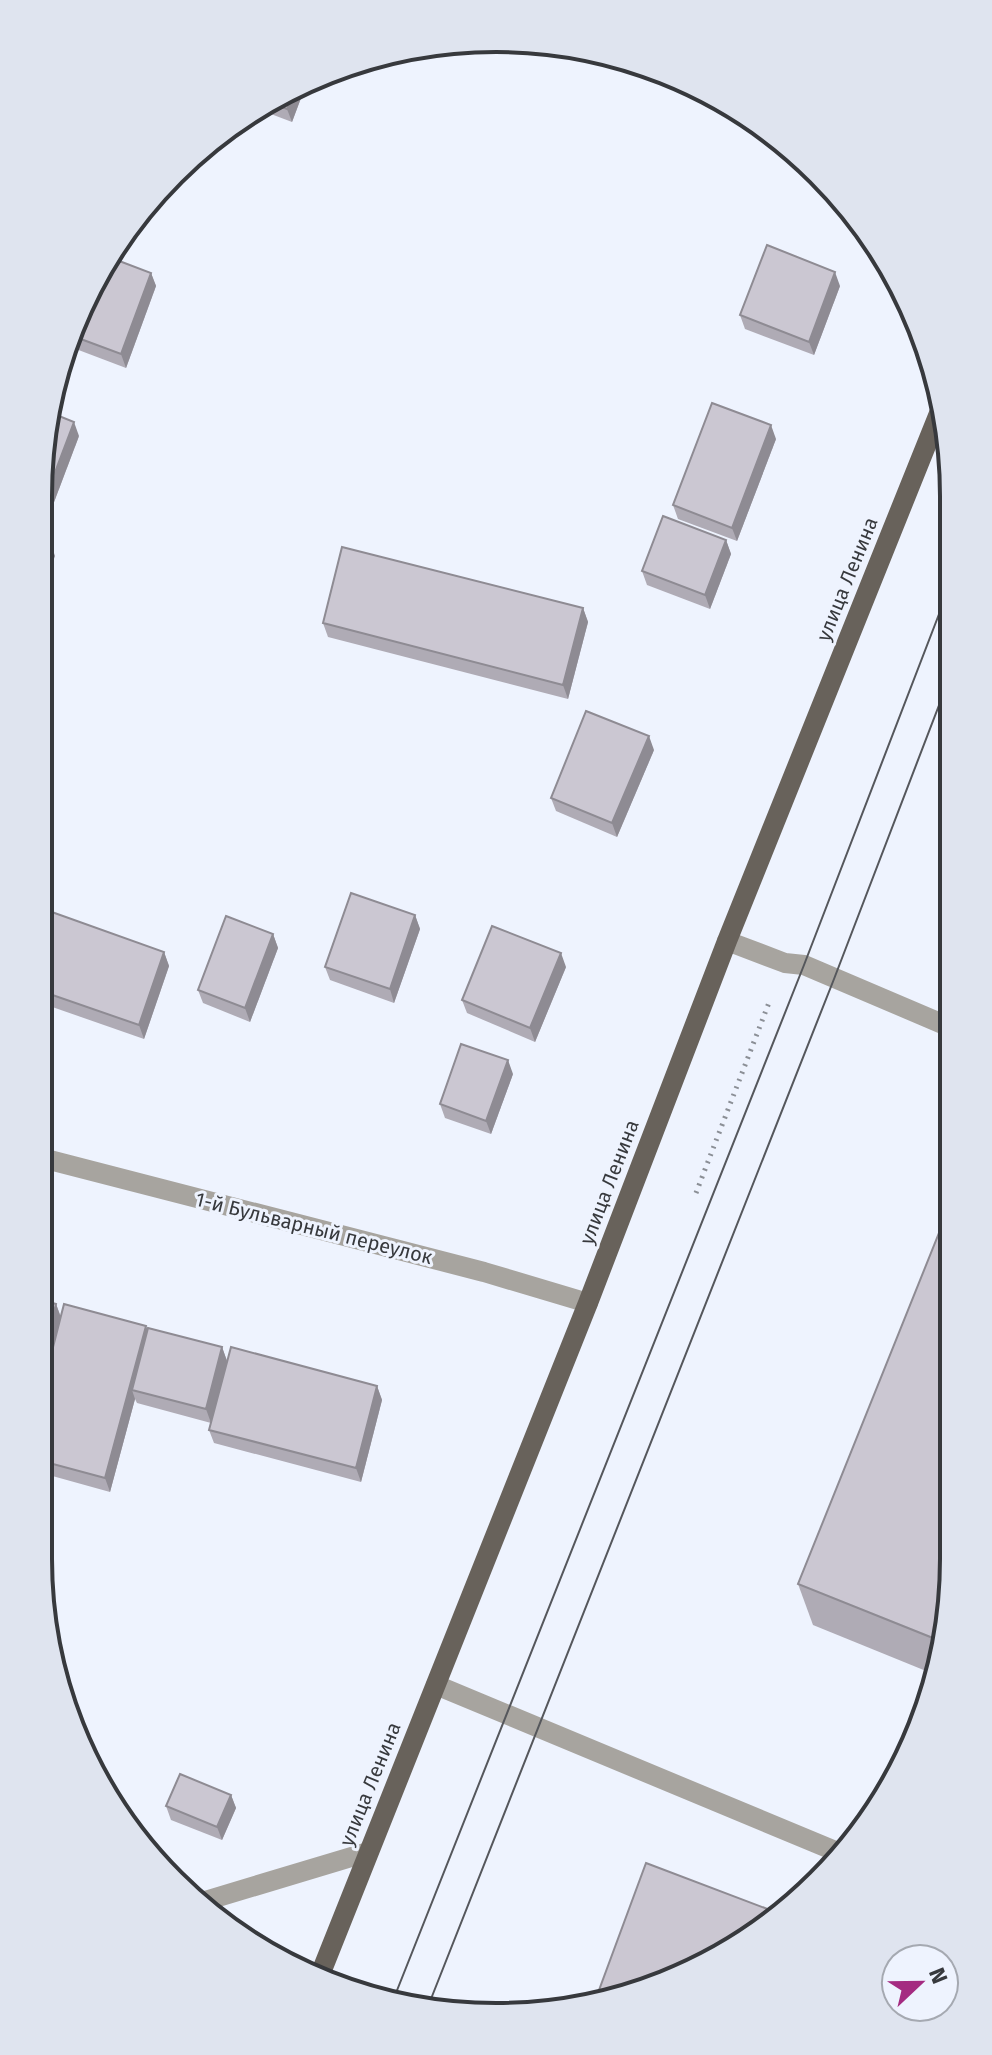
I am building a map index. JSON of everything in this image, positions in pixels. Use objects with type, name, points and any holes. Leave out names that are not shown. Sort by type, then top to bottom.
[{"type":"main road","name":"улица Ленина","points":[[323,1968],[588,1303],[727,941],[934,426]]},
{"type":"street","points":[[727,941],[785,963],[804,965],[940,1023]]},
{"type":"street","name":"1-й Бульварный переулок","points":[[52,1161],[484,1272],[588,1303]]},
{"type":"street","points":[[436,1685],[832,1850]]},
{"type":"street","points":[[211,1899],[368,1852]]},
{"type":"path","points":[[696,1193],[785,963]]},
{"type":"building","points":[[767,245],[835,272],[809,342],[740,315]]},
{"type":"building","points":[[119,261],[151,273],[121,354],[81,339]]},
{"type":"building","points":[[712,403],[771,425],[732,528],[673,505]]},
{"type":"building","points":[[60,416],[74,422],[53,479]]},
{"type":"building","points":[[663,516],[726,540],[705,595],[642,571]]},
{"type":"building","points":[[342,547],[583,608],[563,685],[323,623]]},
{"type":"building","points":[[586,711],[649,736],[612,823],[551,798]]},
{"type":"building","points":[[351,893],[415,915],[390,989],[325,967]]},
{"type":"building","points":[[52,912],[164,952],[139,1025],[52,995]]},
{"type":"building","points":[[226,916],[273,934],[245,1008],[198,990]]},
{"type":"building","points":[[492,926],[561,953],[530,1028],[462,1000]]},
{"type":"building","points":[[461,1044],[508,1060],[486,1121],[440,1104]]},
{"type":"building","points":[[940,1230],[940,1559],[932,1638],[798,1584]]},
{"type":"building","points":[[64,1304],[146,1326],[105,1478],[52,1464],[52,1351]]},
{"type":"building","points":[[148,1328],[222,1347],[206,1409],[132,1390]]},
{"type":"building","points":[[231,1347],[377,1386],[356,1468],[209,1430]]},
{"type":"building","points":[[180,1774],[231,1795],[217,1827],[166,1806]]},
{"type":"building","points":[[646,1863],[768,1909],[718,1944],[692,1957],[639,1979],[599,1991]]},
{"type":"tram line","points":[[397,1991],[804,965],[940,612]]},
{"type":"tram line","points":[[431,1998],[940,703]]}]
